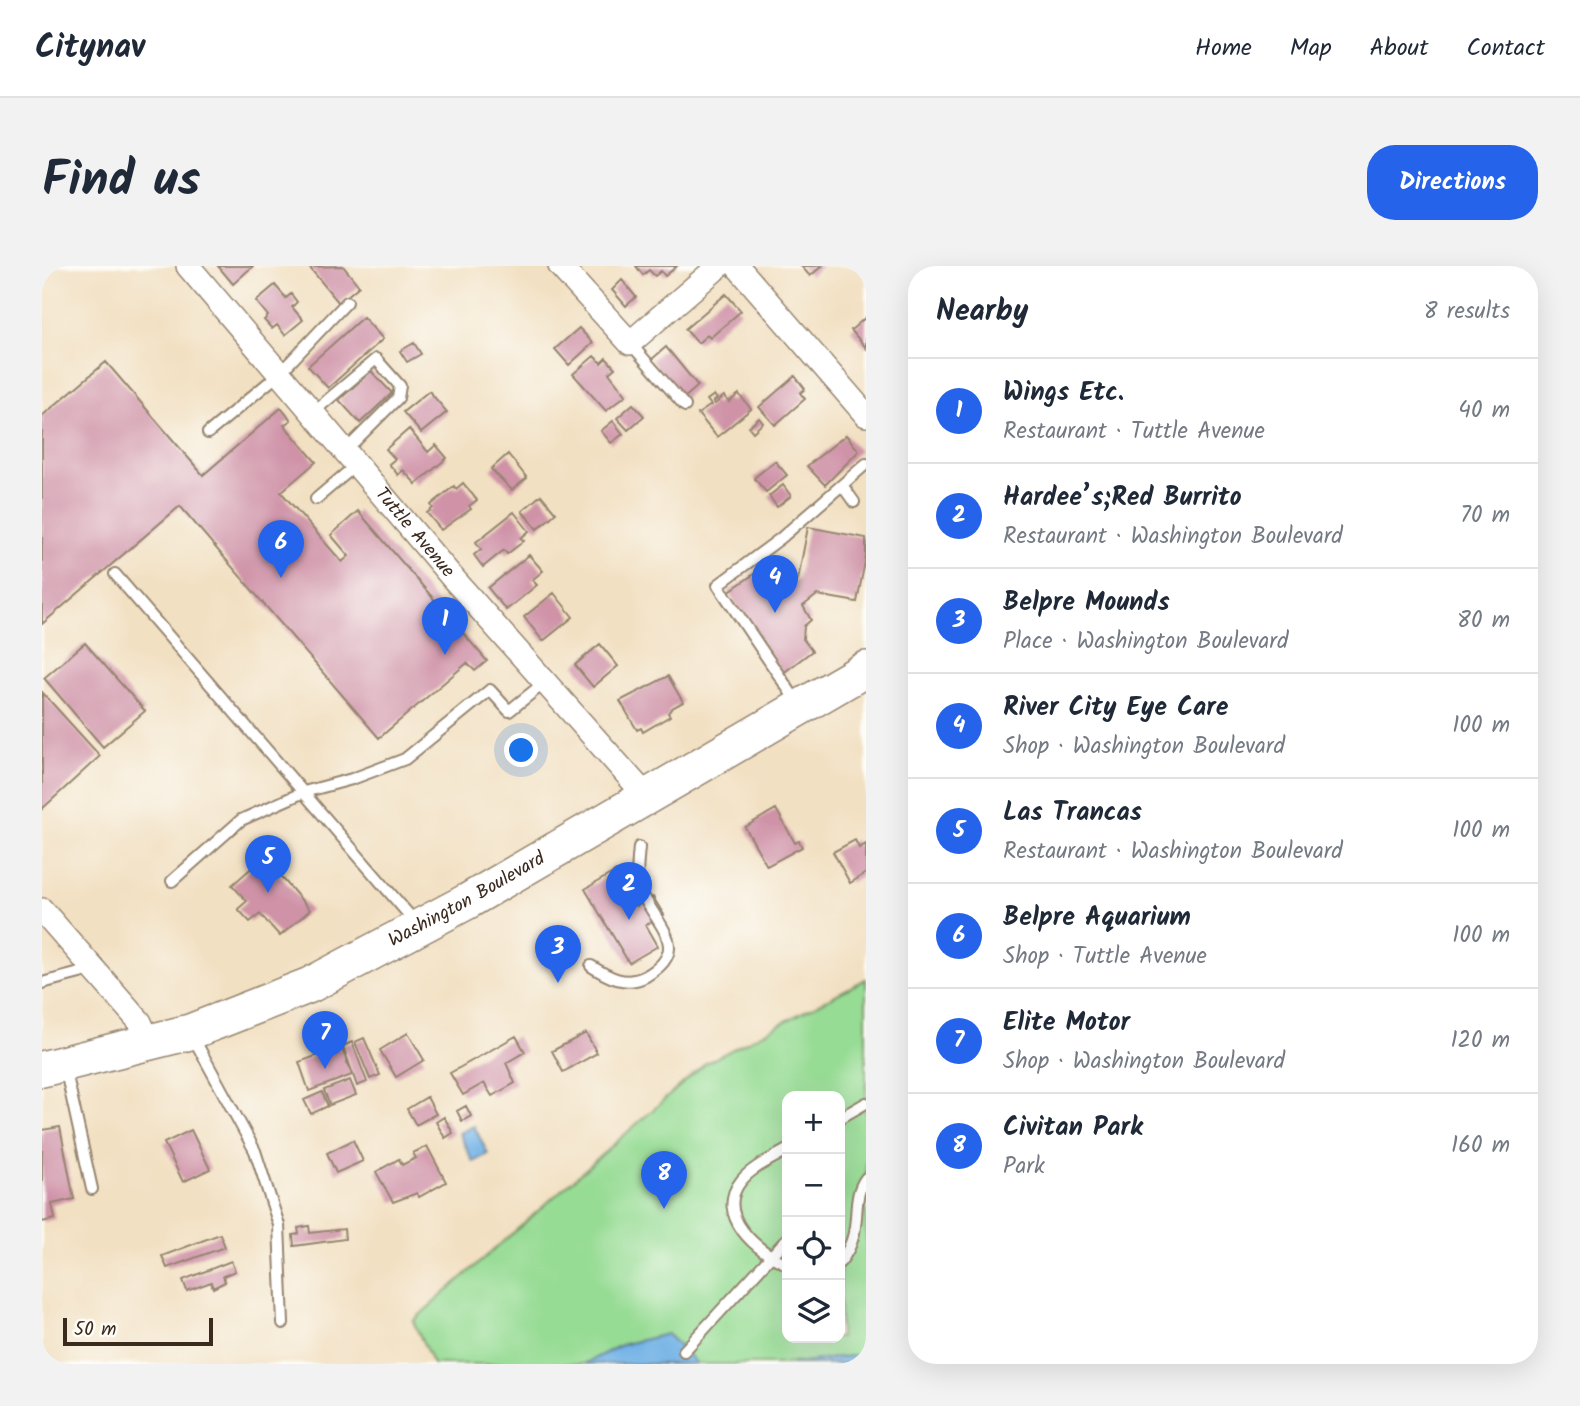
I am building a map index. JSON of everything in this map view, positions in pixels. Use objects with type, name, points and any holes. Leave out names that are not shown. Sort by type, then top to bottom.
[{"type":"main road","name":"Washington Boulevard","points":[[53,1067],[190,1032],[310,985],[420,928],[866,669]]},
{"type":"street","name":"Tuttle Avenue","points":[[188,266],[544,682],[647,797]]},
{"type":"street","points":[[560,266],[630,343],[719,266]]},
{"type":"street","points":[[737,266],[866,415]]},
{"type":"street","points":[[42,909],[140,1022],[149,1043]]},
{"type":"lane","points":[[208,433],[279,374],[347,302]]},
{"type":"lane","points":[[630,343],[685,406]]},
{"type":"lane","points":[[312,413],[376,359],[400,386],[398,398],[316,499]]},
{"type":"lane","points":[[800,708],[718,585],[781,538],[866,464]]},
{"type":"lane","points":[[842,485],[854,502]]},
{"type":"lane","points":[[116,574],[420,928]]},
{"type":"lane","points":[[172,881],[241,820],[304,792],[352,779],[405,759],[490,690],[509,711],[544,682]]},
{"type":"lane","points":[[591,966],[615,979],[638,980],[659,968],[668,958],[671,947],[668,937],[639,888],[639,847]]},
{"type":"lane","points":[[42,983],[95,969]]},
{"type":"lane","points":[[190,1032],[255,1151],[279,1225],[283,1323]]},
{"type":"lane","points":[[53,1067],[92,1189]]},
{"type":"lane","points":[[845,1115],[866,1102]]},
{"type":"lane","points":[[782,1153],[751,1171],[733,1195],[731,1209],[737,1224],[770,1256],[782,1262]]},
{"type":"lane","points":[[845,1258],[860,1248],[861,1190],[866,1178]]},
{"type":"lane","points":[[684,1351],[782,1244]]},
{"type":"green space","points":[[866,979],[866,1354],[787,1364],[697,1364],[667,1334],[621,1345],[584,1364],[433,1364],[413,1321],[706,1063]]},
{"type":"water","points":[[474,1126],[488,1154],[473,1162],[459,1133]]},
{"type":"water","points":[[667,1334],[697,1364],[584,1364],[621,1345]]},
{"type":"water","points":[[866,1354],[866,1364],[791,1364]]},
{"type":"building","points":[[218,266],[253,266],[233,284]]},
{"type":"building","points":[[343,266],[359,286],[339,303],[309,267]]},
{"type":"building","points":[[636,266],[677,266],[665,276],[661,271],[655,276],[649,270],[643,275]]},
{"type":"building","points":[[801,266],[822,266],[810,276]]},
{"type":"building","points":[[622,280],[636,297],[626,306],[612,290]]},
{"type":"building","points":[[275,285],[286,298],[291,294],[297,302],[292,307],[303,320],[285,335],[277,325],[272,329],[264,320],[268,316],[256,301]]},
{"type":"building","points":[[726,294],[741,311],[710,338],[707,335],[698,343],[685,329]]},
{"type":"building","points":[[363,317],[383,339],[328,388],[308,366]]},
{"type":"building","points":[[866,317],[866,348],[851,330]]},
{"type":"building","points":[[579,328],[593,343],[569,365],[555,349]]},
{"type":"building","points":[[414,343],[421,354],[407,362],[400,351]]},
{"type":"building","points":[[666,347],[698,386],[683,399],[651,360]]},
{"type":"building","points":[[594,356],[601,363],[606,358],[615,368],[609,373],[626,395],[606,411],[573,374]]},
{"type":"building","points":[[106,362],[203,475],[281,408],[291,420],[284,425],[316,462],[281,492],[342,562],[349,556],[331,535],[358,511],[487,661],[475,671],[467,663],[379,738],[180,506],[42,624],[42,416]]},
{"type":"building","points":[[371,371],[392,393],[360,423],[339,400]]},
{"type":"building","points":[[795,376],[805,389],[800,393],[805,399],[775,425],[759,407]]},
{"type":"building","points":[[429,391],[447,412],[421,433],[403,412]]},
{"type":"building","points":[[739,394],[751,409],[717,437],[698,414],[711,405],[707,400],[714,395],[717,399],[713,402],[715,404],[724,396],[729,402]]},
{"type":"building","points":[[633,404],[644,416],[628,430],[617,418]]},
{"type":"building","points":[[759,418],[763,423],[753,432],[749,427]]},
{"type":"building","points":[[613,421],[623,434],[611,443],[601,431]]},
{"type":"building","points":[[409,429],[428,452],[436,445],[447,458],[416,484],[403,470],[398,475],[389,464],[395,459],[386,449]]},
{"type":"building","points":[[846,435],[859,451],[825,485],[807,466]]},
{"type":"building","points":[[508,454],[527,478],[512,490],[491,469]]},
{"type":"building","points":[[775,461],[787,475],[766,492],[754,478]]},
{"type":"building","points":[[463,483],[477,500],[469,506],[471,509],[441,530],[427,513],[433,508],[431,505],[454,486],[456,489]]},
{"type":"building","points":[[783,485],[791,496],[777,507],[769,496]]},
{"type":"building","points":[[541,495],[556,513],[537,529],[522,511]]},
{"type":"building","points":[[514,512],[529,531],[521,538],[524,541],[507,554],[504,550],[483,567],[474,555],[481,549],[476,542]]},
{"type":"building","points":[[808,527],[866,538],[866,556],[857,602],[817,595],[803,606],[811,620],[804,626],[803,639],[812,651],[782,674],[728,592],[770,563],[788,587],[798,579]]},
{"type":"building","points":[[529,555],[543,571],[532,580],[537,585],[506,610],[488,588]]},
{"type":"building","points":[[554,593],[573,617],[543,641],[524,617]]},
{"type":"building","points":[[85,643],[145,711],[103,747],[44,678]]},
{"type":"building","points":[[600,644],[618,666],[593,687],[575,665]]},
{"type":"building","points":[[668,676],[683,702],[672,708],[668,713],[670,716],[643,732],[641,728],[637,730],[620,701]]},
{"type":"building","points":[[42,692],[100,756],[42,809]]},
{"type":"building","points":[[776,809],[795,843],[799,841],[802,847],[767,866],[745,827]]},
{"type":"building","points":[[855,840],[859,848],[866,844],[866,873],[850,883],[833,852]]},
{"type":"building","points":[[264,857],[310,910],[280,936],[260,914],[250,922],[238,909],[247,901],[232,885]]},
{"type":"building","points":[[616,871],[637,906],[653,897],[664,915],[646,925],[658,946],[629,963],[585,889]]},
{"type":"building","points":[[408,1033],[424,1060],[396,1077],[380,1050]]},
{"type":"building","points":[[586,1033],[597,1053],[563,1072],[552,1051]]},
{"type":"building","points":[[516,1036],[525,1052],[506,1063],[515,1083],[492,1096],[484,1083],[463,1095],[450,1073]]},
{"type":"building","points":[[364,1038],[380,1075],[370,1079],[355,1042]]},
{"type":"building","points":[[352,1042],[367,1082],[357,1086],[343,1046]]},
{"type":"building","points":[[341,1047],[352,1075],[309,1091],[299,1062]]},
{"type":"building","points":[[350,1080],[356,1095],[330,1105],[324,1090]]},
{"type":"building","points":[[322,1092],[328,1106],[311,1114],[304,1100]]},
{"type":"building","points":[[427,1097],[436,1114],[416,1125],[407,1109]]},
{"type":"building","points":[[466,1106],[471,1116],[462,1121],[457,1111]]},
{"type":"building","points":[[444,1117],[453,1133],[445,1138],[436,1122]]},
{"type":"building","points":[[60,1127],[74,1199],[52,1204],[55,1219],[42,1222],[42,1130]]},
{"type":"building","points":[[191,1130],[210,1169],[183,1182],[164,1143]]},
{"type":"building","points":[[353,1140],[363,1161],[336,1173],[327,1153]]},
{"type":"building","points":[[427,1146],[446,1182],[419,1197],[417,1193],[393,1202],[376,1172],[399,1159],[402,1165],[416,1158],[413,1153]]},
{"type":"building","points":[[309,1226],[310,1233],[344,1229],[345,1239],[294,1246],[293,1235],[299,1234],[298,1228]]},
{"type":"building","points":[[220,1234],[225,1247],[167,1268],[162,1256]]},
{"type":"building","points":[[231,1261],[235,1271],[223,1276],[225,1282],[213,1288],[211,1282],[187,1291],[183,1280]]},
{"type":"place","name":"Belpre Aquarium","points":[[281,578]]},
{"type":"place","name":"River City Eye Care","points":[[775,613]]},
{"type":"place","name":"Wings Etc.","points":[[445,655]]},
{"type":"place","name":"Las Trancas","points":[[268,893]]},
{"type":"place","name":"Hardee’s;Red Burrito","points":[[629,920]]},
{"type":"place","name":"Belpre Mounds","points":[[558,983]]},
{"type":"place","name":"Elite Motor","points":[[325,1069]]},
{"type":"place","name":"Civitan Park","points":[[664,1209]]}]
